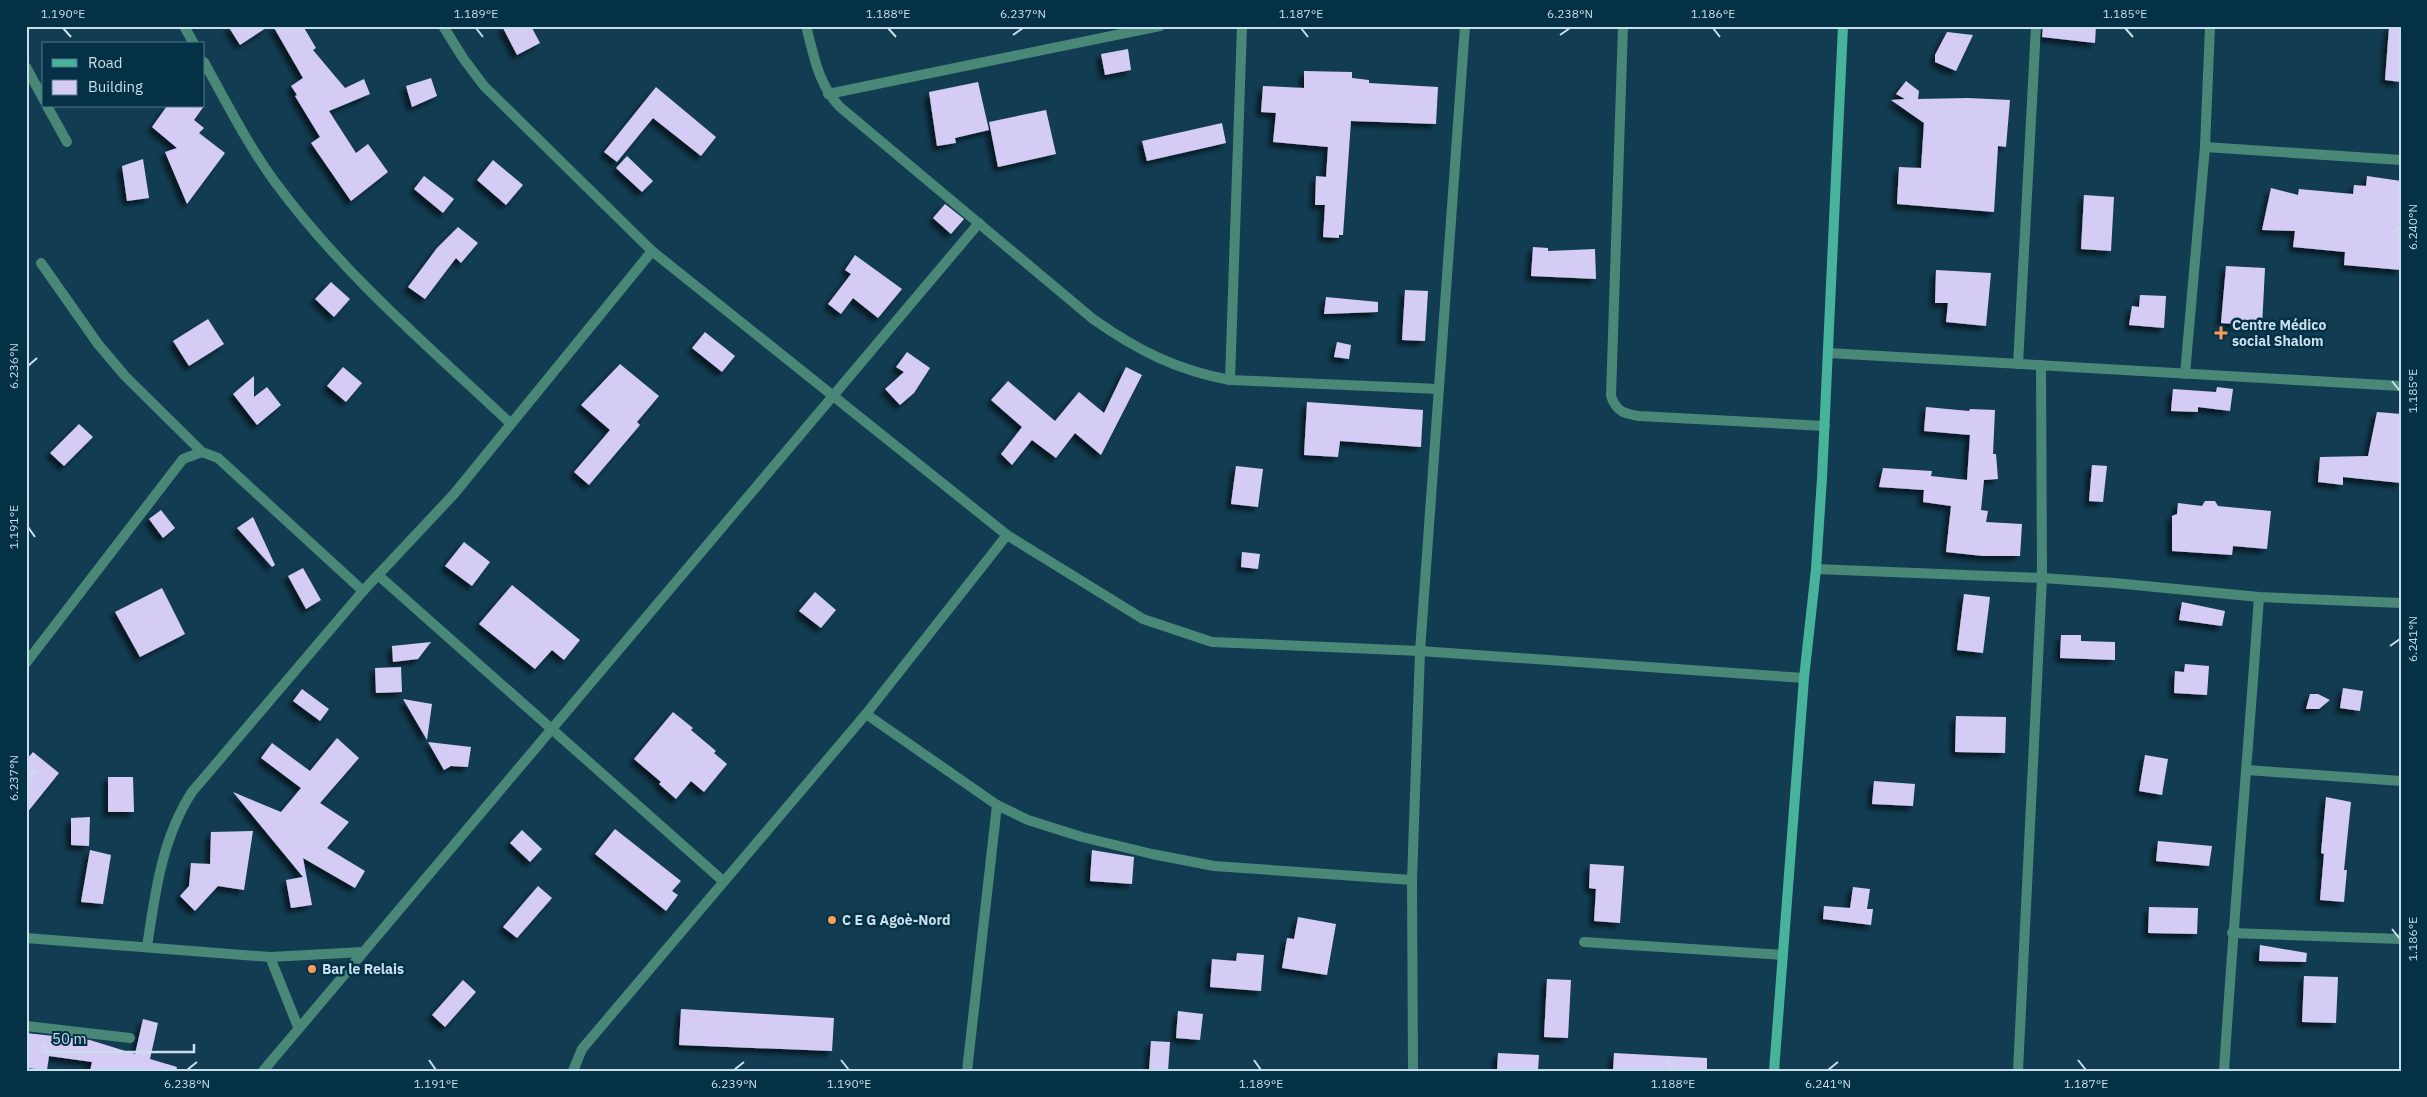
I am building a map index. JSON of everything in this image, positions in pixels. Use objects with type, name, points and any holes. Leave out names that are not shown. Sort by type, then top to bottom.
[{"type":"street","points":[[184,26],[193,42]]},
{"type":"street","points":[[443,26],[463,58],[484,86],[652,252],[834,395],[1007,535],[1143,619],[1212,642],[1420,651],[1804,678]]},
{"type":"street","points":[[806,26],[818,75],[828,94],[840,107],[1093,319],[1126,342],[1169,364],[1204,375],[1230,380],[1439,389]]},
{"type":"street","points":[[828,94],[1160,26]]},
{"type":"street","points":[[1230,380],[1242,26]]},
{"type":"street","points":[[1413,1071],[1412,880],[1420,651],[1465,26]]},
{"type":"street","points":[[1623,26],[1611,396],[1615,406],[1625,414],[1639,416],[1824,426]]},
{"type":"street","points":[[1774,1071],[1804,678],[1816,569],[1843,26]]},
{"type":"street","points":[[2018,364],[2036,26]]},
{"type":"street","points":[[2184,374],[2205,147],[2210,26]]},
{"type":"street","points":[[205,64],[241,130],[275,182],[323,240],[365,287],[510,423]]},
{"type":"street","points":[[26,67],[42,96]]},
{"type":"street","points":[[48,108],[67,142]]},
{"type":"street","points":[[2205,147],[2401,160]]},
{"type":"street","points":[[263,1071],[551,727],[979,223]]},
{"type":"street","points":[[147,947],[160,870],[175,822],[183,806],[215,764],[363,592],[454,494],[510,423],[652,252]]},
{"type":"street","points":[[41,263],[98,344],[125,376],[202,452],[218,458],[363,592]]},
{"type":"street","points":[[1828,353],[2401,386]]},
{"type":"street","points":[[2018,1071],[2042,578],[2041,365]]},
{"type":"street","points":[[26,663],[183,459],[202,452]]},
{"type":"street","points":[[573,1071],[582,1049],[866,714],[1007,535]]},
{"type":"street","points":[[1816,569],[2042,578],[2259,597],[2401,603]]},
{"type":"street","points":[[378,575],[723,881]]},
{"type":"street","points":[[2224,1071],[2232,934],[2247,770],[2259,597]]},
{"type":"street","points":[[866,714],[997,805],[1028,820],[1082,837],[1152,854],[1214,866],[1412,880]]},
{"type":"street","points":[[2247,770],[2401,781]]},
{"type":"street","points":[[967,1071],[997,805]]},
{"type":"street","points":[[2232,934],[2401,939]]},
{"type":"street","points":[[26,938],[270,957],[363,952]]},
{"type":"street","points":[[1584,942],[1783,955]]},
{"type":"street","points":[[270,957],[298,1027]]},
{"type":"street","points":[[26,1026],[130,1038]]},
{"type":"building","points":[[228,26],[269,26],[240,45]]},
{"type":"building","points":[[273,26],[303,26],[316,48],[313,50],[345,88],[364,79],[370,94],[329,111],[356,153],[368,144],[388,172],[351,201],[311,143],[320,137],[291,86],[303,78]]},
{"type":"building","points":[[502,26],[531,26],[540,43],[517,55]]},
{"type":"building","points":[[2043,26],[2096,26],[2095,43],[2042,37]]},
{"type":"building","points":[[2389,27],[2401,27],[2400,82],[2385,80]]},
{"type":"building","points":[[1947,32],[1973,35],[1956,71],[1935,62],[1935,55]]},
{"type":"building","points":[[1128,49],[1131,70],[1105,75],[1101,54]]},
{"type":"building","points":[[1304,71],[1352,72],[1352,78],[1369,80],[1369,83],[1438,87],[1436,124],[1351,121],[1343,235],[1339,235],[1339,238],[1323,237],[1325,205],[1315,205],[1316,176],[1326,177],[1328,147],[1273,142],[1276,113],[1261,112],[1263,86],[1304,88]]},
{"type":"building","points":[[431,78],[437,96],[412,107],[406,86]]},
{"type":"building","points":[[1906,81],[1919,91],[1918,99],[1968,98],[2010,100],[2006,147],[1998,146],[1994,212],[1897,204],[1899,167],[1921,168],[1924,123],[1891,100],[1905,99],[1896,94]]},
{"type":"building","points":[[978,82],[989,130],[955,138],[956,143],[937,146],[929,92]]},
{"type":"building","points":[[656,87],[716,137],[701,156],[653,118],[617,162],[604,152]]},
{"type":"building","points":[[166,108],[203,108],[194,120],[204,128],[199,133],[225,153],[187,204],[165,152],[177,148],[152,127]]},
{"type":"building","points":[[1046,110],[1056,154],[998,167],[989,122]]},
{"type":"building","points":[[1222,123],[1226,143],[1147,161],[1142,141]]},
{"type":"building","points":[[627,156],[653,181],[642,192],[616,168]]},
{"type":"building","points":[[143,159],[149,198],[127,201],[122,166]]},
{"type":"building","points":[[493,160],[523,185],[506,205],[477,180]]},
{"type":"building","points":[[424,176],[454,199],[443,213],[414,189]]},
{"type":"building","points":[[2367,176],[2401,181],[2401,270],[2344,265],[2345,252],[2293,247],[2295,231],[2262,230],[2271,188],[2298,195],[2299,189],[2353,194],[2354,185],[2366,186]]},
{"type":"building","points":[[2084,195],[2114,197],[2111,251],[2081,249]]},
{"type":"building","points":[[945,204],[964,219],[951,234],[933,218]]},
{"type":"building","points":[[458,227],[478,243],[461,263],[456,258],[425,299],[408,287],[437,248]]},
{"type":"building","points":[[1533,247],[1548,248],[1548,251],[1595,249],[1596,279],[1531,276]]},
{"type":"building","points":[[855,255],[902,289],[878,318],[853,298],[841,314],[828,304],[851,274],[845,270]]},
{"type":"building","points":[[2226,266],[2265,268],[2262,326],[2221,323]]},
{"type":"building","points":[[1936,270],[1991,273],[1986,326],[1946,322],[1948,303],[1935,303]]},
{"type":"building","points":[[331,282],[350,299],[334,317],[315,299]]},
{"type":"building","points":[[1405,290],[1428,291],[1425,341],[1402,340]]},
{"type":"building","points":[[2140,295],[2166,296],[2164,328],[2129,325],[2132,306],[2139,307]]},
{"type":"building","points":[[1326,297],[1378,302],[1378,312],[1324,314]]},
{"type":"building","points":[[208,319],[224,344],[189,366],[173,341]]},
{"type":"building","points":[[705,332],[735,356],[722,372],[692,348]]},
{"type":"building","points":[[1337,342],[1351,345],[1349,359],[1334,357]]},
{"type":"building","points":[[907,352],[930,368],[914,393],[900,405],[885,389],[904,372],[896,367]]},
{"type":"building","points":[[620,364],[659,396],[637,422],[640,425],[589,485],[574,472],[610,430],[581,405]]},
{"type":"building","points":[[343,367],[362,383],[346,402],[327,386]]},
{"type":"building","points":[[1126,367],[1142,375],[1101,455],[1075,433],[1056,458],[1032,440],[1012,465],[1001,454],[1022,427],[991,400],[1008,381],[1055,421],[1079,392],[1104,413]]},
{"type":"building","points":[[254,376],[254,397],[267,387],[281,405],[257,425],[233,394]]},
{"type":"building","points":[[2217,387],[2233,389],[2230,411],[2198,407],[2198,412],[2171,411],[2173,389],[2216,392]]},
{"type":"building","points":[[1307,402],[1423,410],[1421,447],[1340,441],[1338,457],[1304,455]]},
{"type":"building","points":[[1926,407],[1969,411],[1970,409],[1995,410],[1993,454],[1996,454],[1998,479],[1984,480],[1981,510],[1988,511],[1986,522],[2022,524],[2020,556],[1983,556],[1946,552],[1951,506],[1923,502],[1924,490],[1879,487],[1883,468],[1932,471],[1931,476],[1967,480],[1970,435],[1924,431]]},
{"type":"building","points":[[2377,412],[2401,414],[2401,483],[2343,477],[2343,485],[2318,482],[2320,457],[2368,456]]},
{"type":"building","points":[[79,424],[93,437],[64,466],[50,453]]},
{"type":"building","points":[[2092,465],[2107,466],[2103,502],[2089,501]]},
{"type":"building","points":[[1236,466],[1263,469],[1258,507],[1231,504]]},
{"type":"building","points":[[2205,501],[2215,501],[2218,506],[2271,511],[2267,549],[2233,546],[2232,555],[2172,551],[2172,516],[2177,514],[2178,503],[2202,506]]},
{"type":"building","points":[[161,510],[175,528],[163,538],[149,519]]},
{"type":"building","points":[[253,517],[275,565],[272,567],[237,528]]},
{"type":"building","points":[[464,542],[490,562],[472,586],[445,566]]},
{"type":"building","points":[[1242,552],[1260,554],[1258,569],[1241,567]]},
{"type":"building","points":[[303,568],[321,600],[306,609],[288,576]]},
{"type":"building","points":[[512,585],[580,640],[564,660],[552,650],[535,669],[479,624]]},
{"type":"building","points":[[162,588],[185,634],[140,657],[115,612]]},
{"type":"building","points":[[815,592],[836,610],[821,628],[799,611]]},
{"type":"building","points":[[1964,594],[1990,597],[1983,653],[1957,650]]},
{"type":"building","points":[[2182,602],[2225,611],[2222,626],[2179,620]]},
{"type":"building","points":[[2061,635],[2081,635],[2081,641],[2115,642],[2115,660],[2060,658]]},
{"type":"building","points":[[431,642],[418,659],[393,662],[392,646]]},
{"type":"building","points":[[2185,664],[2209,666],[2207,695],[2174,693],[2175,671],[2184,672]]},
{"type":"building","points":[[401,667],[402,692],[376,693],[375,668]]},
{"type":"building","points":[[2343,688],[2363,691],[2360,711],[2340,708]]},
{"type":"building","points":[[302,689],[329,709],[320,721],[293,701]]},
{"type":"building","points":[[2310,694],[2318,694],[2330,700],[2319,709],[2306,709]]},
{"type":"building","points":[[403,699],[432,704],[427,740]]},
{"type":"building","points":[[673,712],[693,728],[691,730],[716,751],[714,753],[727,764],[704,792],[691,781],[676,799],[659,784],[661,782],[634,759]]},
{"type":"building","points":[[1956,716],[2006,717],[2005,753],[1955,752]]},
{"type":"building","points":[[337,738],[359,758],[320,803],[349,822],[327,848],[365,871],[355,888],[303,858],[312,905],[291,908],[286,880],[303,877],[233,792],[281,812],[301,788],[261,758],[272,743],[310,771]]},
{"type":"building","points":[[428,742],[471,747],[468,767],[451,766],[444,770]]},
{"type":"building","points":[[33,752],[59,773],[26,814],[26,760]]},
{"type":"building","points":[[2145,755],[2168,759],[2162,795],[2139,791]]},
{"type":"building","points":[[108,777],[133,777],[134,812],[108,812]]},
{"type":"building","points":[[1874,781],[1915,784],[1913,806],[1872,804]]},
{"type":"building","points":[[2326,797],[2351,802],[2344,870],[2347,870],[2344,902],[2320,900],[2324,854],[2321,853]]},
{"type":"building","points":[[90,817],[89,846],[71,845],[71,818]]},
{"type":"building","points":[[615,829],[681,881],[672,891],[678,895],[666,911],[595,854]]},
{"type":"building","points":[[522,830],[542,849],[530,862],[510,843]]},
{"type":"building","points":[[253,831],[244,890],[218,886],[195,911],[180,896],[189,886],[191,863],[210,864],[211,832]]},
{"type":"building","points":[[2158,841],[2212,846],[2209,866],[2156,861]]},
{"type":"building","points":[[90,850],[111,855],[103,904],[81,902]]},
{"type":"building","points":[[1092,850],[1134,857],[1132,884],[1090,881]]},
{"type":"building","points":[[1590,864],[1624,866],[1620,923],[1594,921],[1596,889],[1589,888]]},
{"type":"building","points":[[538,886],[552,898],[517,938],[503,927]]},
{"type":"building","points":[[1853,887],[1870,889],[1867,909],[1873,909],[1871,925],[1823,919],[1824,906],[1850,908]]},
{"type":"building","points":[[2149,907],[2198,908],[2197,934],[2148,933]]},
{"type":"building","points":[[1298,917],[1336,924],[1327,975],[1282,968],[1287,938],[1294,939]]},
{"type":"building","points":[[2260,945],[2307,953],[2306,962],[2259,961]]},
{"type":"building","points":[[1237,953],[1264,955],[1261,991],[1210,987],[1212,959],[1236,961]]},
{"type":"building","points":[[2304,976],[2338,977],[2336,1023],[2302,1022]]},
{"type":"building","points":[[1547,979],[1571,980],[1568,1038],[1544,1037]]},
{"type":"building","points":[[463,980],[476,992],[445,1027],[432,1015]]},
{"type":"building","points":[[681,1009],[834,1018],[832,1051],[679,1045]]},
{"type":"building","points":[[1178,1011],[1203,1014],[1200,1040],[1176,1038]]},
{"type":"building","points":[[143,1019],[158,1023],[150,1059],[177,1067],[176,1071],[90,1071],[92,1062],[49,1056],[47,1070],[26,1068],[26,1033],[90,1040],[135,1054]]},
{"type":"building","points":[[1151,1041],[1170,1042],[1168,1071],[1149,1071]]},
{"type":"building","points":[[1498,1053],[1539,1055],[1538,1071],[1497,1071]]},
{"type":"building","points":[[1614,1053],[1707,1058],[1707,1071],[1613,1071]]},
{"type":"place","name":"Centre Médico social Shalom","points":[[2221,333]]},
{"type":"place","name":"C E G Agoè-Nord","points":[[832,920]]},
{"type":"place","name":"Bar le Relais","points":[[312,969]]}]
